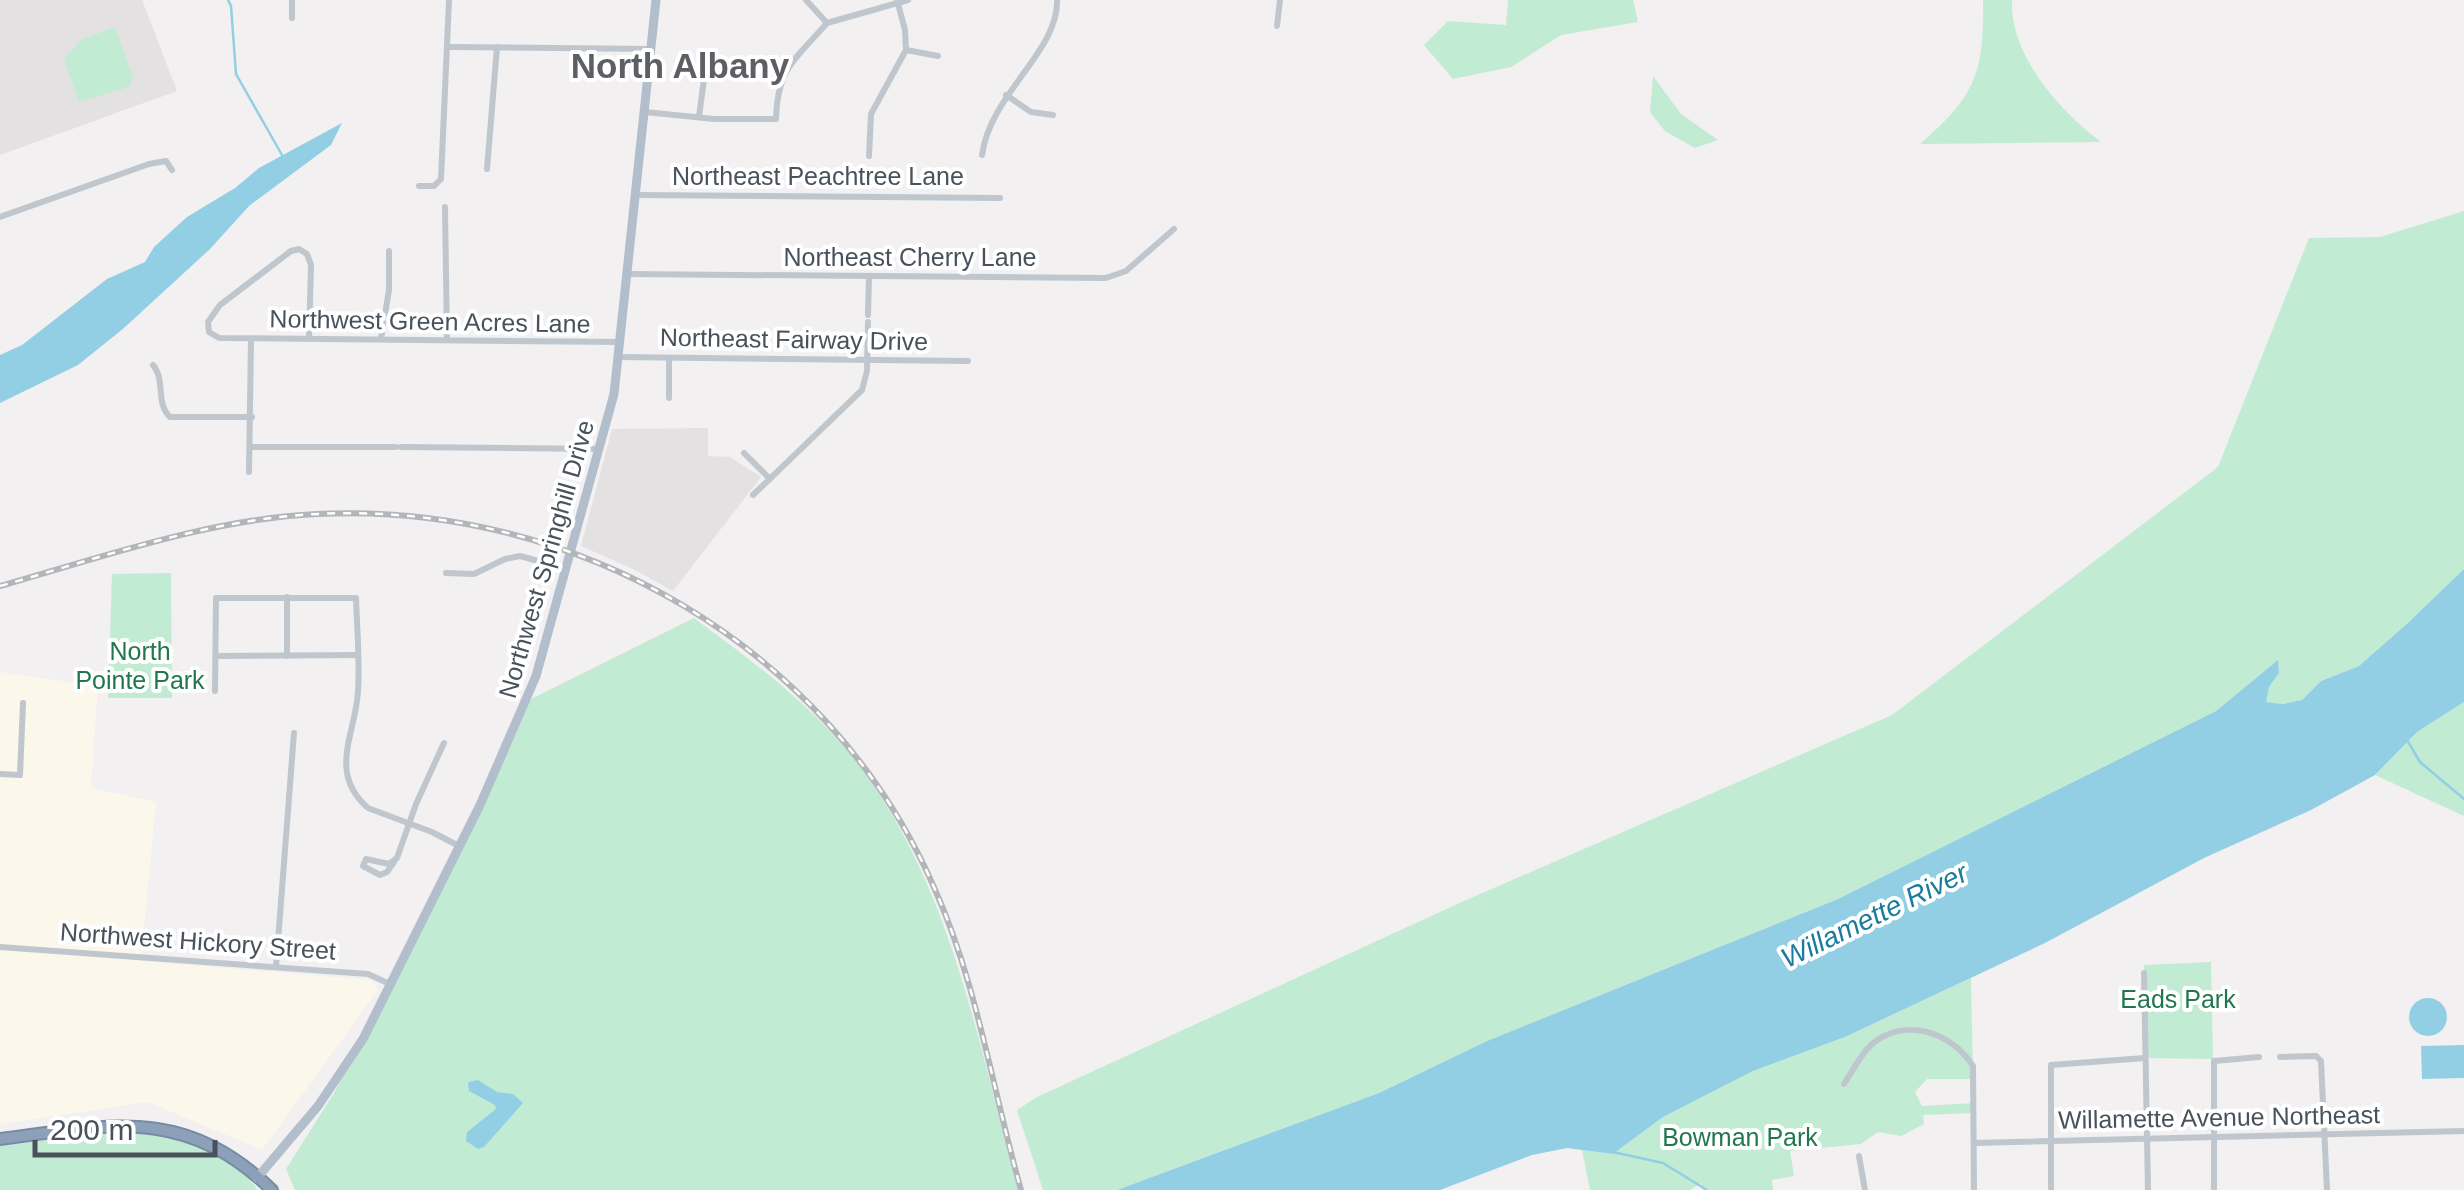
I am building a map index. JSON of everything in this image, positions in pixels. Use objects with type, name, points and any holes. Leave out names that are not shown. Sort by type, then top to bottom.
[{"type":"highway","points":[[0,1139],[103,1125],[154,1127],[201,1141],[272,1190]]},
{"type":"main road","name":"Northwest Springhill Drive","points":[[259,1184],[363,1039],[527,701],[601,450],[619,357],[656,0]]},
{"type":"street","points":[[292,0],[292,18]]},
{"type":"street","points":[[419,186],[434,186],[441,178],[449,0]]},
{"type":"street","points":[[806,0],[827,22]]},
{"type":"street","points":[[644,112],[776,119],[777,90],[784,74],[827,22],[908,0]]},
{"type":"street","points":[[982,154],[992,117],[1051,31],[1057,0]]},
{"type":"street","points":[[1277,26],[1280,0]]},
{"type":"street","points":[[870,156],[871,114],[906,50],[897,1]]},
{"type":"street","points":[[448,47],[651,49]]},
{"type":"street","points":[[488,169],[497,47]]},
{"type":"street","points":[[906,50],[938,56]]},
{"type":"street","points":[[700,117],[705,71]]},
{"type":"street","points":[[1006,96],[1031,112],[1053,115]]},
{"type":"street","points":[[0,218],[150,164],[166,162],[172,170]]},
{"type":"street","name":"Northeast Peachtree Lane","points":[[636,195],[1000,198]]},
{"type":"street","points":[[445,206],[447,340]]},
{"type":"street","name":"Northeast Cherry Lane","points":[[628,274],[1106,278],[1126,270],[1174,229]]},
{"type":"street","points":[[251,339],[214,337],[208,332],[209,318],[220,305],[295,249],[304,251],[311,265],[309,339]]},
{"type":"street","points":[[381,340],[389,290],[389,251]]},
{"type":"street","points":[[753,495],[859,394],[868,361],[869,276]]},
{"type":"street","name":"Northwest Green Acres Lane","points":[[250,472],[251,339],[621,342]]},
{"type":"street","name":"Northeast Fairway Drive","points":[[619,357],[968,361]]},
{"type":"street","points":[[669,358],[669,398]]},
{"type":"street","points":[[153,365],[160,376],[162,408],[170,417],[252,417]]},
{"type":"street","points":[[251,447],[601,450]]},
{"type":"street","points":[[744,452],[770,479]]},
{"type":"street","points":[[446,572],[474,574],[520,556],[568,570]]},
{"type":"street","points":[[287,597],[287,656]]},
{"type":"street","points":[[215,691],[216,598],[356,598],[358,694],[346,748],[348,777],[368,808],[459,846]]},
{"type":"street","points":[[216,656],[358,655]]},
{"type":"street","points":[[0,774],[20,775],[24,703]]},
{"type":"street","points":[[276,967],[294,734]]},
{"type":"street","points":[[394,862],[444,743]]},
{"type":"street","name":"Northwest Hickory Street","points":[[0,947],[368,974],[391,985]]},
{"type":"street","points":[[2144,973],[2148,1190]]},
{"type":"street","points":[[1844,1084],[1872,1044],[1910,1029],[1925,1030],[1952,1044],[1971,1062],[1973,1073],[1974,1190]]},
{"type":"street","points":[[2280,1056],[2319,1057],[2322,1064],[2327,1190]]},
{"type":"street","points":[[2214,1190],[2214,1061],[2259,1057]]},
{"type":"street","points":[[2051,1190],[2051,1064],[2146,1058]]},
{"type":"street","name":"Willamette Avenue Northeast","points":[[1974,1143],[2464,1132]]},
{"type":"street","points":[[1859,1156],[1865,1190]]},
{"type":"shaded area","points":[[0,0],[142,0],[177,91],[0,155]]},
{"type":"shaded area","points":[[708,428],[708,456],[730,457],[761,477],[673,591],[581,546],[612,429]]},
{"type":"shaded area","points":[[0,672],[98,686],[91,788],[156,802],[141,961],[371,980],[378,990],[262,1150],[148,1102],[0,1124]]},
{"type":"green space","points":[[1508,0],[1633,0],[1638,22],[1561,35],[1511,67],[1453,79],[1424,45],[1448,21],[1506,25]]},
{"type":"green space","points":[[1983,0],[2012,0],[2019,41],[2028,61],[2054,98],[2101,142],[1920,144],[1954,112],[1973,81],[1981,47]]},
{"type":"green space","points":[[115,27],[133,78],[129,87],[79,102],[64,59],[82,39]]},
{"type":"green space","points":[[1653,76],[1681,114],[1718,140],[1695,148],[1665,131],[1650,112]]},
{"type":"green space","points":[[2464,211],[2464,569],[2359,666],[2321,681],[2302,700],[2265,702],[2279,673],[2277,661],[2216,711],[1838,899],[1487,1041],[1379,1093],[1117,1190],[1043,1190],[1017,1110],[1037,1097],[1464,901],[1892,715],[2218,467],[2309,238],[2380,237]]},
{"type":"green space","name":"North Pointe Park","points":[[171,573],[172,698],[108,698],[112,574]]},
{"type":"green space","points":[[694,618],[818,719],[861,768],[896,822],[949,940],[1018,1190],[295,1190],[286,1169],[334,1093],[377,1012],[527,701]]},
{"type":"green space","points":[[2464,702],[2464,816],[2375,775],[2417,732]]},
{"type":"green space","name":"Eads Park","points":[[2211,962],[2213,1059],[2145,1058],[2144,965]]},
{"type":"green space","name":"Bowman Park","points":[[1971,978],[1973,1079],[1927,1079],[1915,1092],[1922,1106],[1974,1103],[1974,1113],[1923,1115],[1924,1124],[1901,1136],[1878,1132],[1861,1144],[1790,1151],[1794,1176],[1772,1180],[1773,1190],[1704,1190],[1701,1183],[1690,1190],[1590,1190],[1582,1150],[1613,1154],[1663,1117],[1753,1071],[1845,1037]]},
{"type":"green space","points":[[103,1125],[190,1136],[232,1159],[258,1190],[0,1190],[0,1139]]},
{"type":"water","points":[[342,123],[331,145],[249,206],[210,249],[124,328],[78,365],[0,403],[0,355],[22,345],[107,279],[145,262],[154,247],[187,217],[235,188],[259,168]]},
{"type":"water","name":"Willamette River","points":[[2464,569],[2464,702],[2417,732],[2375,775],[2311,810],[2204,858],[2045,943],[1845,1037],[1753,1071],[1663,1117],[1613,1154],[1567,1148],[1532,1155],[1440,1190],[1117,1190],[1379,1093],[1487,1041],[1838,899],[2216,711],[2278,660],[2279,673],[2269,687],[2266,702],[2302,700],[2321,681],[2359,666]]},
{"type":"water","points":[[2428,998],[2441,1004],[2447,1017],[2441,1030],[2428,1036],[2415,1030],[2409,1017],[2415,1004]]},
{"type":"water","points":[[2464,1045],[2464,1078],[2422,1079],[2421,1046]]},
{"type":"water","points":[[478,1080],[497,1092],[513,1094],[523,1103],[478,1149],[466,1141],[467,1132],[496,1109],[469,1091],[468,1082]]},
{"type":"waterway","points":[[228,0],[236,74],[282,155]]},
{"type":"waterway","points":[[2407,740],[2420,762],[2464,799]]},
{"type":"waterway","points":[[1613,1152],[1663,1163],[1707,1190]]},
{"type":"railway","points":[[0,586],[236,523],[317,514],[413,516],[507,533],[598,563],[682,605],[760,659],[829,724],[887,800],[933,885],[961,959],[1021,1190]]},
{"type":"district","name":"North Albany","points":[[680,66]]}]
